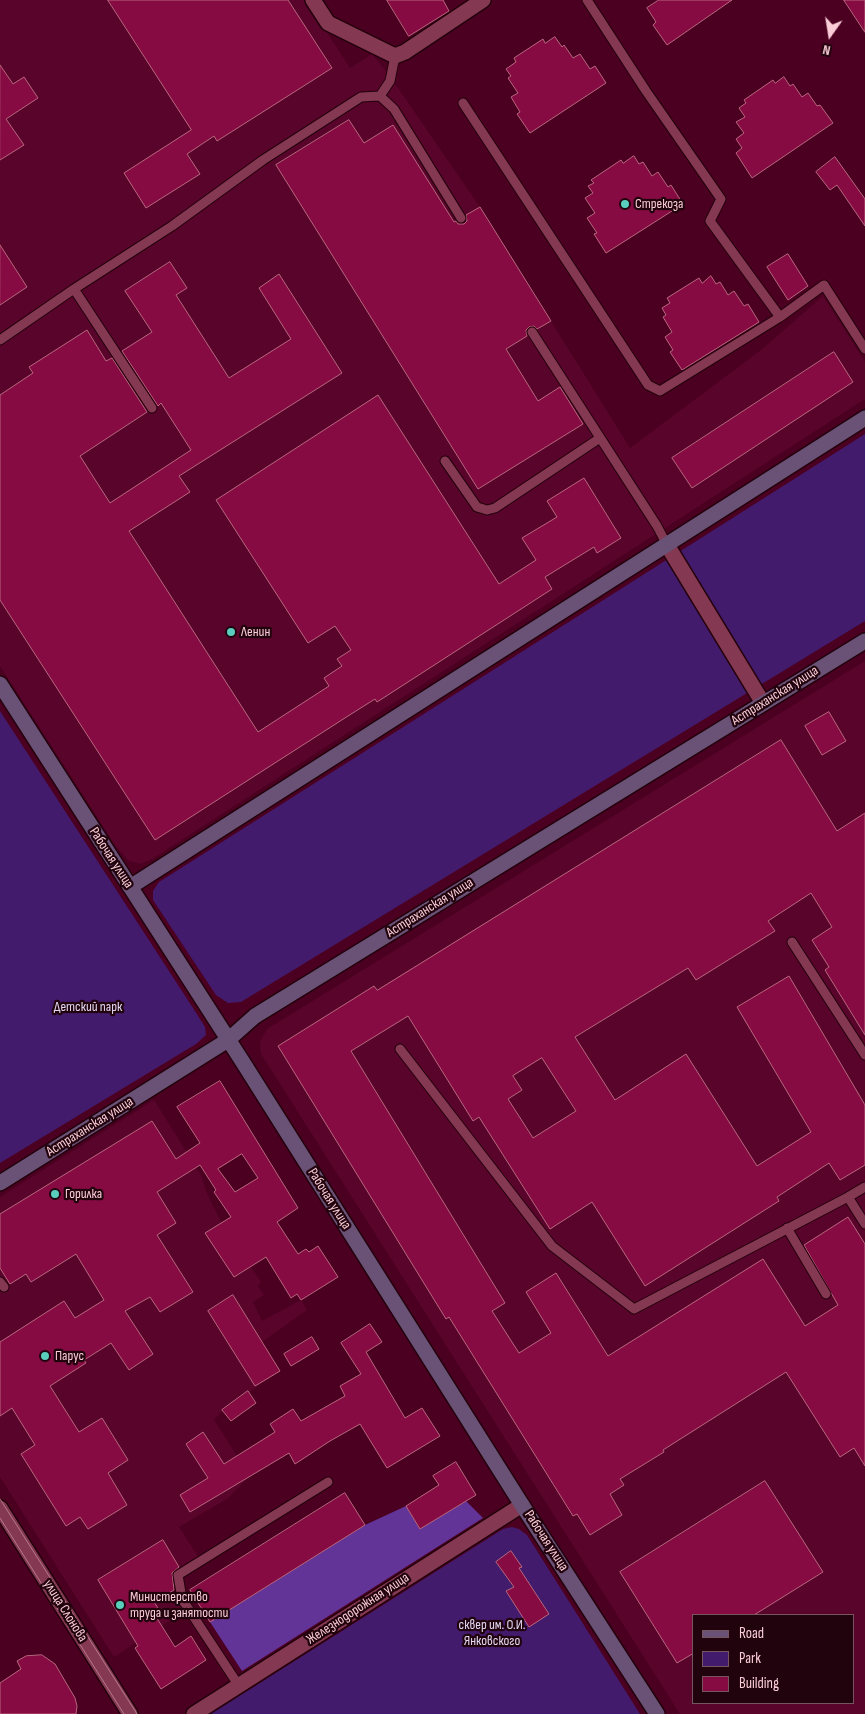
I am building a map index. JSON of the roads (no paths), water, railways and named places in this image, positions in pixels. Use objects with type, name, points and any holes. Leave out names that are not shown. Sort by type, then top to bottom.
[{"type":"main road","points":[[130,887],[865,418]]},
{"type":"main road","name":"Астраханская улица","points":[[0,1183],[228,1040],[255,1016],[865,641]]},
{"type":"main road","name":"Рабочая улица","points":[[0,684],[657,1714]]},
{"type":"street","points":[[313,0],[328,23],[395,56],[405,52],[483,0]]},
{"type":"street","points":[[667,545],[763,703]]},
{"type":"street","name":"Железнодорожная улица","points":[[194,1714],[522,1505]]},
{"type":"street","name":"улица Слонова","points":[[0,1508],[130,1714]]},
{"type":"lane","points":[[587,0],[646,91],[721,199],[710,221],[780,317]]},
{"type":"lane","points":[[380,96],[390,81],[395,56]]},
{"type":"lane","points":[[0,340],[74,289],[172,226],[263,160],[361,97],[380,96],[394,109],[461,218]]},
{"type":"lane","points":[[463,103],[648,385],[660,391],[780,317],[824,286],[865,349]]},
{"type":"lane","points":[[74,289],[152,408]]},
{"type":"lane","points":[[532,332],[667,545]]},
{"type":"lane","points":[[445,462],[477,507],[486,510],[495,508],[600,438]]},
{"type":"lane","points":[[792,942],[865,1055]]},
{"type":"lane","points":[[400,1049],[552,1246],[634,1309],[702,1275],[865,1187]]},
{"type":"lane","points":[[848,1197],[865,1224]]},
{"type":"lane","points":[[786,1228],[826,1294]]},
{"type":"lane","points":[[239,1686],[182,1599],[178,1576],[328,1482]]},
{"type":"tram line","points":[[0,1499],[137,1714]]},
{"type":"tram line","points":[[0,1518],[124,1714]]},
{"type":"place","name":"Стрекоза","points":[[625,204]]},
{"type":"place","name":"Ленин","points":[[231,632]]},
{"type":"place","name":"Горилка","points":[[55,1194]]},
{"type":"place","name":"Парус","points":[[45,1356]]},
{"type":"place","name":"Министерство труда и занятости","points":[[120,1605]]},
{"type":"park label","name":"Детский парк","points":[[88,1007]]},
{"type":"park label","name":"сквер им. О.И. Янковского","points":[[492,1634]]}]
